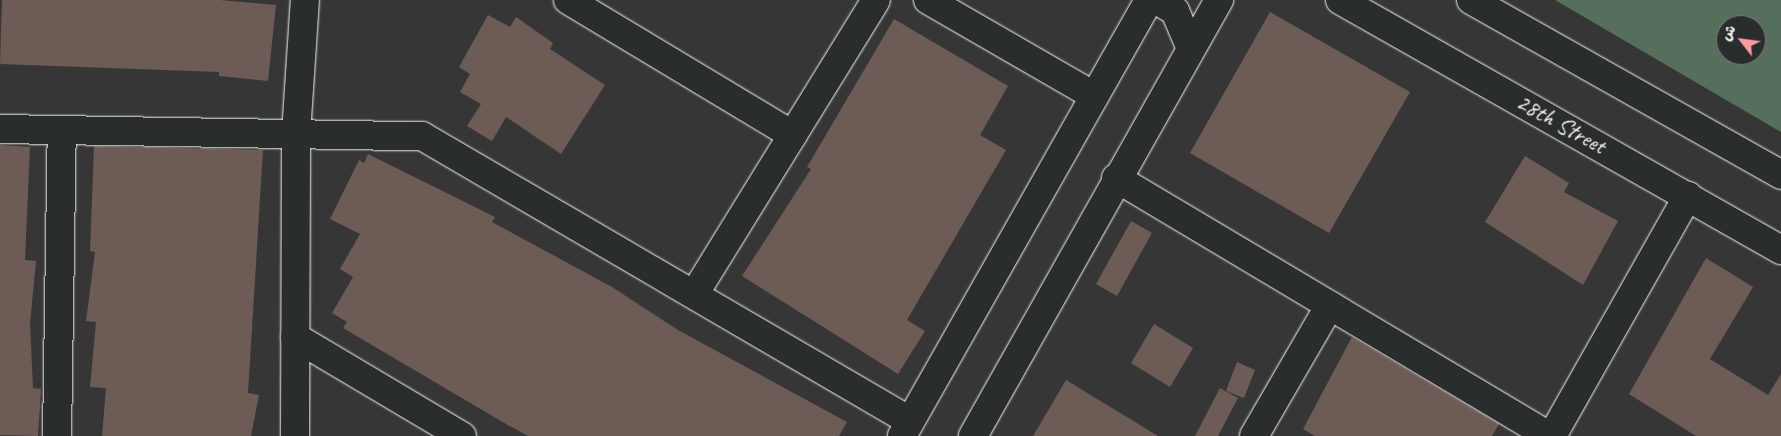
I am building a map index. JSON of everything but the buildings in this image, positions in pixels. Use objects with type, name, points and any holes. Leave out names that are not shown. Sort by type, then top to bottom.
[{"type":"street","points":[[295,436],[296,134],[305,0]]},
{"type":"street","points":[[568,0],[793,135]]},
{"type":"street","points":[[695,293],[876,0]]},
{"type":"street","points":[[928,0],[1094,96]]},
{"type":"street","points":[[0,129],[422,136],[695,293],[906,428],[1149,0]]},
{"type":"street","points":[[1156,0],[1175,11],[1190,46]]},
{"type":"street","points":[[973,436],[1190,46],[1219,0]]},
{"type":"street","name":"28th Street","points":[[1340,0],[1781,250]]},
{"type":"street","points":[[1471,0],[1781,176]]},
{"type":"street","points":[[57,436],[62,130]]},
{"type":"street","points":[[1116,178],[1550,436],[1688,196]]},
{"type":"street","points":[[1254,436],[1330,305]]},
{"type":"street","points":[[295,337],[462,436]]},
{"type":"green space","points":[[1555,0],[1781,0],[1781,132]]}]
